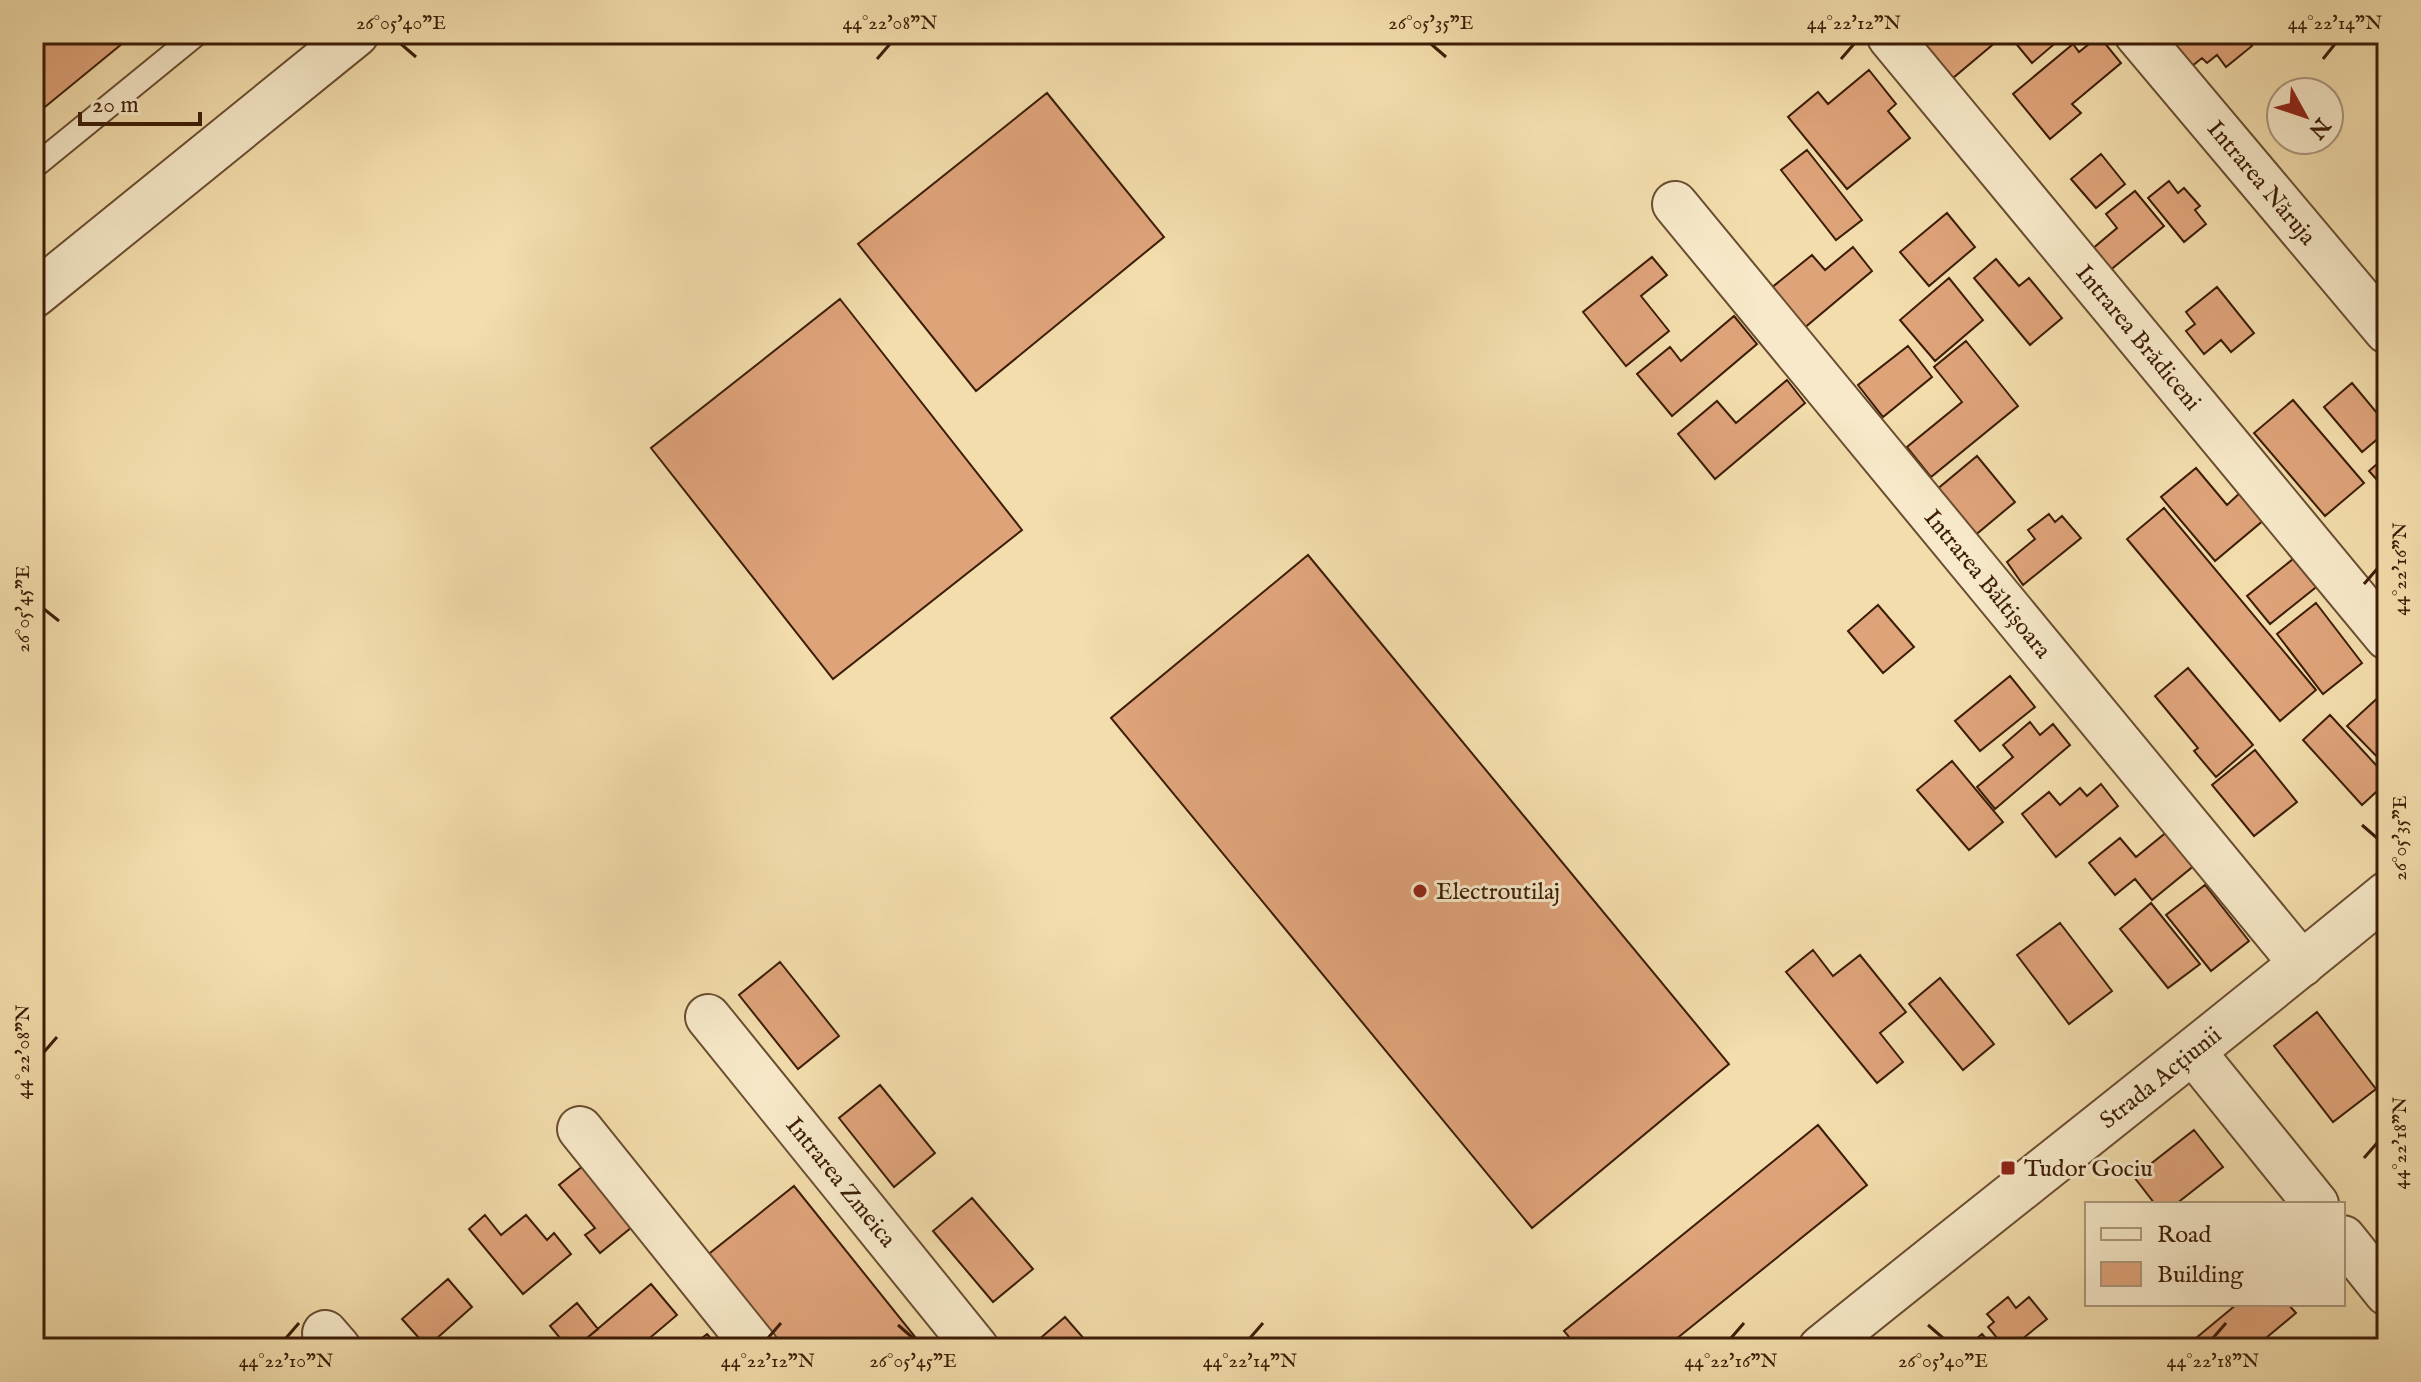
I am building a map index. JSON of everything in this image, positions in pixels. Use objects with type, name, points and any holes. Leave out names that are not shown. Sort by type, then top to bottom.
[{"type":"street","points":[[34,295],[356,34]]},
{"type":"street","name":"Intrarea Năruja","points":[[2137,34],[2387,331]]},
{"type":"street","name":"Intrarea Brădiceni","points":[[1890,37],[2387,637]]},
{"type":"street","name":"Intrarea Băltișoara","points":[[1675,204],[2302,964]]},
{"type":"street","name":"Strada Acțiunii","points":[[1821,1348],[2387,894]]},
{"type":"street","name":"Intrarea Zmeica","points":[[708,1017],[976,1348]]},
{"type":"street","points":[[2193,1052],[2314,1202]]},
{"type":"street","points":[[580,1129],[756,1348]]},
{"type":"street","points":[[2345,1240],[2387,1293]]},
{"type":"lane","points":[[34,167],[197,34]]},
{"type":"building","points":[[34,34],[134,34],[34,116]]},
{"type":"building","points":[[1992,34],[1997,41],[1953,78],[1918,36]]},
{"type":"building","points":[[2008,34],[2054,34],[2059,40],[2032,63]]},
{"type":"building","points":[[2155,34],[2241,34],[2252,46],[2226,67],[2217,55],[2207,63],[2202,58],[2186,71]]},
{"type":"building","points":[[2099,36],[2121,63],[2072,104],[2081,113],[2050,139],[2013,94],[2073,44],[2079,52]]},
{"type":"building","points":[[1869,70],[1896,104],[1888,111],[1910,138],[1847,189],[1788,117],[1818,92],[1828,104]]},
{"type":"building","points":[[1047,93],[1164,237],[976,391],[858,244]]},
{"type":"building","points":[[1807,150],[1862,220],[1836,240],[1781,170]]},
{"type":"building","points":[[2101,154],[2125,184],[2096,208],[2071,179]]},
{"type":"building","points":[[2169,181],[2178,193],[2184,188],[2200,206],[2195,210],[2206,224],[2184,242],[2148,198]]},
{"type":"building","points":[[2135,191],[2164,226],[2108,272],[2091,250],[2117,228],[2106,214]]},
{"type":"building","points":[[1947,213],[1975,247],[1929,286],[1900,252]]},
{"type":"building","points":[[1853,247],[1872,271],[1803,329],[1770,289],[1812,255],[1825,270]]},
{"type":"building","points":[[1652,257],[1667,275],[1641,296],[1669,331],[1626,366],[1583,312]]},
{"type":"building","points":[[1996,259],[2019,286],[2029,278],[2062,318],[2030,345],[1974,278]]},
{"type":"building","points":[[1949,278],[1983,320],[1935,361],[1900,320]]},
{"type":"building","points":[[2217,287],[2254,333],[2231,352],[2221,340],[2204,354],[2186,331],[2195,324],[2186,312]]},
{"type":"building","points":[[840,299],[1022,530],[833,679],[651,448]]},
{"type":"building","points":[[1734,316],[1757,344],[1672,416],[1637,374],[1670,347],[1681,361]]},
{"type":"building","points":[[1966,341],[2018,406],[1931,477],[1907,447],[1962,402],[1934,367]]},
{"type":"building","points":[[1908,346],[1932,377],[1883,417],[1858,385]]},
{"type":"building","points":[[1787,380],[1805,403],[1715,479],[1678,434],[1717,401],[1736,423]]},
{"type":"building","points":[[2352,383],[2387,425],[2387,431],[2362,452],[2324,407]]},
{"type":"building","points":[[2293,400],[2364,483],[2325,516],[2254,433]]},
{"type":"building","points":[[2387,455],[2387,491],[2369,471]]},
{"type":"building","points":[[1977,456],[2015,502],[1973,537],[1935,491]]},
{"type":"building","points":[[2196,468],[2227,505],[2242,491],[2265,519],[2215,561],[2161,497]]},
{"type":"building","points":[[2164,508],[2316,690],[2280,721],[2127,539]]},
{"type":"building","points":[[2049,514],[2055,522],[2062,516],[2081,538],[2023,585],[2007,562],[2035,539],[2028,530]]},
{"type":"building","name":"Electroutilaj","points":[[1308,555],[1729,1064],[1532,1228],[1111,718]]},
{"type":"building","points":[[2298,555],[2320,584],[2270,624],[2247,596]]},
{"type":"building","points":[[2316,603],[2362,663],[2323,694],[2277,634]]},
{"type":"building","points":[[1878,605],[1914,647],[1883,673],[1848,631]]},
{"type":"building","points":[[2188,668],[2253,745],[2216,777],[2194,751],[2198,748],[2155,696]]},
{"type":"building","points":[[2010,676],[2035,707],[1980,751],[1955,721]]},
{"type":"building","points":[[2382,694],[2387,700],[2387,767],[2347,726]]},
{"type":"building","points":[[2330,715],[2387,777],[2387,782],[2362,805],[2303,740]]},
{"type":"building","points":[[2030,722],[2040,735],[2053,724],[2070,745],[1995,809],[1977,787],[2013,757],[2003,745]]},
{"type":"building","points":[[2255,750],[2297,802],[2254,836],[2212,785]]},
{"type":"building","points":[[1952,761],[2003,822],[1969,850],[1917,790]]},
{"type":"building","points":[[2101,784],[2118,806],[2056,857],[2022,814],[2049,792],[2060,805],[2080,788],[2087,796]]},
{"type":"building","points":[[2168,831],[2196,864],[2152,900],[2135,879],[2115,895],[2089,863],[2120,838],[2136,857]]},
{"type":"building","points":[[2205,885],[2249,941],[2211,971],[2166,915]]},
{"type":"building","points":[[2151,903],[2200,964],[2168,988],[2120,929]]},
{"type":"building","points":[[2060,923],[2112,991],[2069,1024],[2017,955]]},
{"type":"building","points":[[1813,950],[1833,976],[1860,955],[1906,1012],[1880,1033],[1903,1062],[1877,1083],[1786,972]]},
{"type":"building","points":[[780,962],[839,1036],[798,1069],[739,995]]},
{"type":"building","points":[[1940,978],[1994,1044],[1963,1070],[1909,1004]]},
{"type":"building","points":[[2317,1012],[2376,1089],[2333,1122],[2274,1046]]},
{"type":"building","points":[[880,1085],[935,1153],[894,1187],[839,1118]]},
{"type":"building","points":[[1818,1125],[1867,1185],[1665,1348],[1578,1348],[1564,1331]]},
{"type":"building","points":[[2194,1130],[2223,1167],[2179,1202],[2153,1202],[2134,1177]]},
{"type":"building","points":[[583,1166],[632,1227],[600,1253],[585,1235],[595,1228],[559,1185]]},
{"type":"building","points":[[794,1186],[924,1348],[778,1348],[705,1257]]},
{"type":"building","points":[[972,1198],[1033,1269],[993,1302],[933,1231]]},
{"type":"building","points":[[485,1215],[501,1235],[526,1215],[547,1240],[554,1233],[571,1254],[523,1294],[469,1229]]},
{"type":"building","points":[[448,1279],[472,1307],[427,1347],[402,1319]]},
{"type":"building","points":[[651,1284],[677,1315],[638,1348],[575,1348]]},
{"type":"building","points":[[2008,1297],[2016,1308],[2029,1297],[2047,1319],[2011,1348],[2005,1348],[1988,1327],[1994,1322],[1987,1314]]},
{"type":"building","points":[[577,1303],[598,1329],[575,1348],[568,1348],[550,1326]]},
{"type":"building","points":[[2235,1306],[2290,1306],[2296,1313],[2254,1348],[2184,1348]]},
{"type":"building","points":[[1065,1317],[1092,1348],[1029,1348]]},
{"type":"building","points":[[707,1334],[719,1348],[689,1348]]},
{"type":"building","points":[[1982,1334],[1994,1348],[1966,1348]]},
{"type":"place","name":"Electroutilaj","points":[[1420,891]]},
{"type":"place","name":"Tudor Gociu","points":[[2008,1168]]}]
